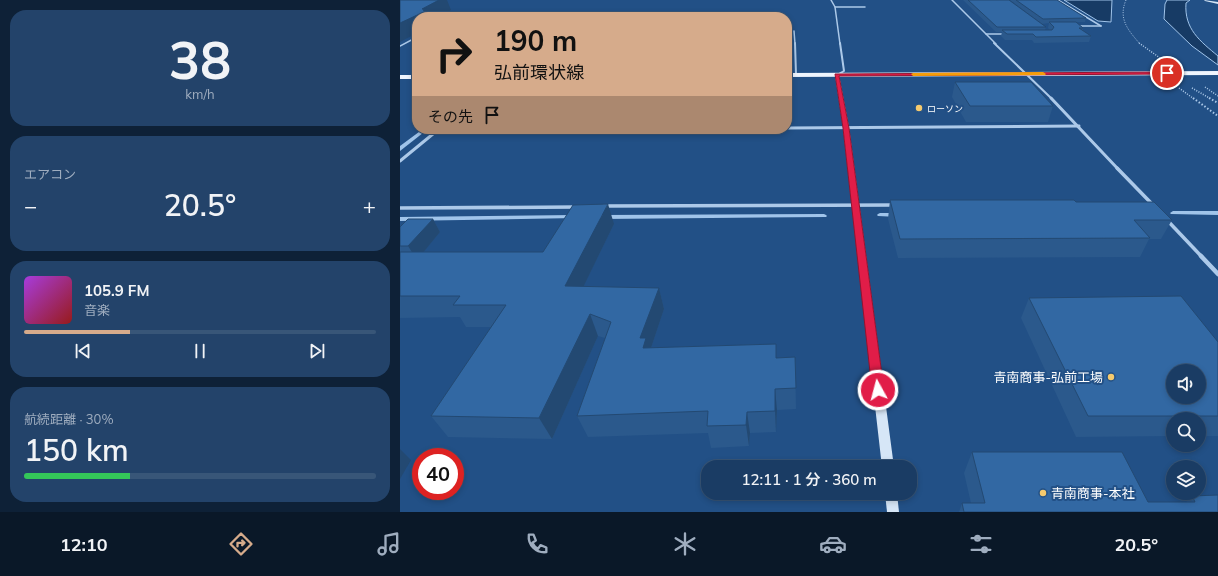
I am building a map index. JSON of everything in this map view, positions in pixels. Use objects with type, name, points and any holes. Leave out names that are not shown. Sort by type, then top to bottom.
[{"type":"main road","points":[[792,75],[1218,73]]},
{"type":"main road","points":[[400,77],[412,77]]},
{"type":"street","points":[[831,0],[835,7],[844,71],[836,75],[846,128],[887,460]]},
{"type":"street","points":[[952,0],[985,34],[1028,74],[1157,209]]},
{"type":"street","points":[[1058,0],[1101,26],[1071,26]]},
{"type":"street","points":[[1206,0],[1218,3]]},
{"type":"street","points":[[835,7],[865,7]]},
{"type":"street","points":[[794,31],[796,75]]},
{"type":"street","points":[[985,34],[1014,34]]},
{"type":"street","points":[[792,128],[1079,126]]},
{"type":"street","points":[[400,161],[433,134]]},
{"type":"street","points":[[1144,204],[1152,204]]},
{"type":"street","points":[[600,206],[903,205]]},
{"type":"street","points":[[400,208],[584,206]]},
{"type":"street","points":[[1162,214],[1218,274]]},
{"type":"street","points":[[892,500],[893,512]]},
{"type":"lane","points":[[400,46],[412,40]]},
{"type":"path","points":[[1126,0],[1122,9],[1127,29],[1142,46],[1182,73]]},
{"type":"path","points":[[1187,84],[1218,104]]},
{"type":"path","points":[[1176,86],[1218,116]]},
{"type":"water","points":[[1064,0],[1112,0],[1111,22],[1098,21]]},
{"type":"water","points":[[1167,0],[1190,0],[1186,3],[1186,12],[1190,27],[1194,34],[1218,56],[1218,65],[1192,46],[1164,19],[1165,4]]},
{"type":"building","points":[[400,0],[439,0],[422,9],[427,9],[423,10],[426,11],[424,12],[412,12],[412,17],[400,23]]},
{"type":"building","points":[[968,0],[1009,0],[1046,27],[997,27]]},
{"type":"building","points":[[1016,0],[1057,0],[1086,18],[1043,19]]},
{"type":"building","points":[[1049,22],[1076,22],[1083,28],[1079,28],[1091,36],[1036,37],[1033,34],[1007,34],[1002,30],[1052,30],[1054,27]]},
{"type":"building","points":[[955,82],[1031,82],[1053,106],[970,106]]},
{"type":"building","points":[[890,200],[1074,200],[1076,202],[1154,202],[1172,220],[1134,220],[1150,238],[900,239]]},
{"type":"building","points":[[608,204],[565,286],[659,288],[640,338],[646,338],[643,348],[776,344],[776,358],[795,357],[796,388],[775,389],[775,411],[747,412],[746,425],[707,426],[708,411],[577,416],[611,322],[590,314],[539,418],[431,416],[506,305],[453,305],[460,296],[400,296],[400,252],[543,252],[573,205]]},
{"type":"building","points":[[408,219],[433,219],[408,246],[400,246],[400,227]]},
{"type":"building","name":"青南商事-弘前工場","points":[[1181,296],[1218,342],[1218,416],[1206,416],[1206,412],[1166,412],[1166,416],[1088,416],[1029,298]]},
{"type":"building","points":[[972,452],[1122,452],[1148,502],[1195,502],[1194,500],[1206,500],[1206,495],[1218,495],[1218,512],[964,512],[962,503],[985,503]]},
{"type":"waterway","points":[[400,149],[420,134]]},
{"type":"waterway","points":[[1173,213],[1218,213]]},
{"type":"waterway","points":[[880,215],[898,215]]},
{"type":"waterway","points":[[602,217],[824,216]]},
{"type":"waterway","points":[[400,219],[574,217]]},
{"type":"slow traffic","points":[[913,74],[1043,74]]},
{"type":"place","name":"ローソン","points":[[919,108]]},
{"type":"place","name":"青南商事-弘前工場","points":[[1111,377]]},
{"type":"place","name":"青南商事-本社","points":[[1043,493]]},
{"type":"route","points":[[878,390],[846,128],[836,75],[1167,73]]}]
